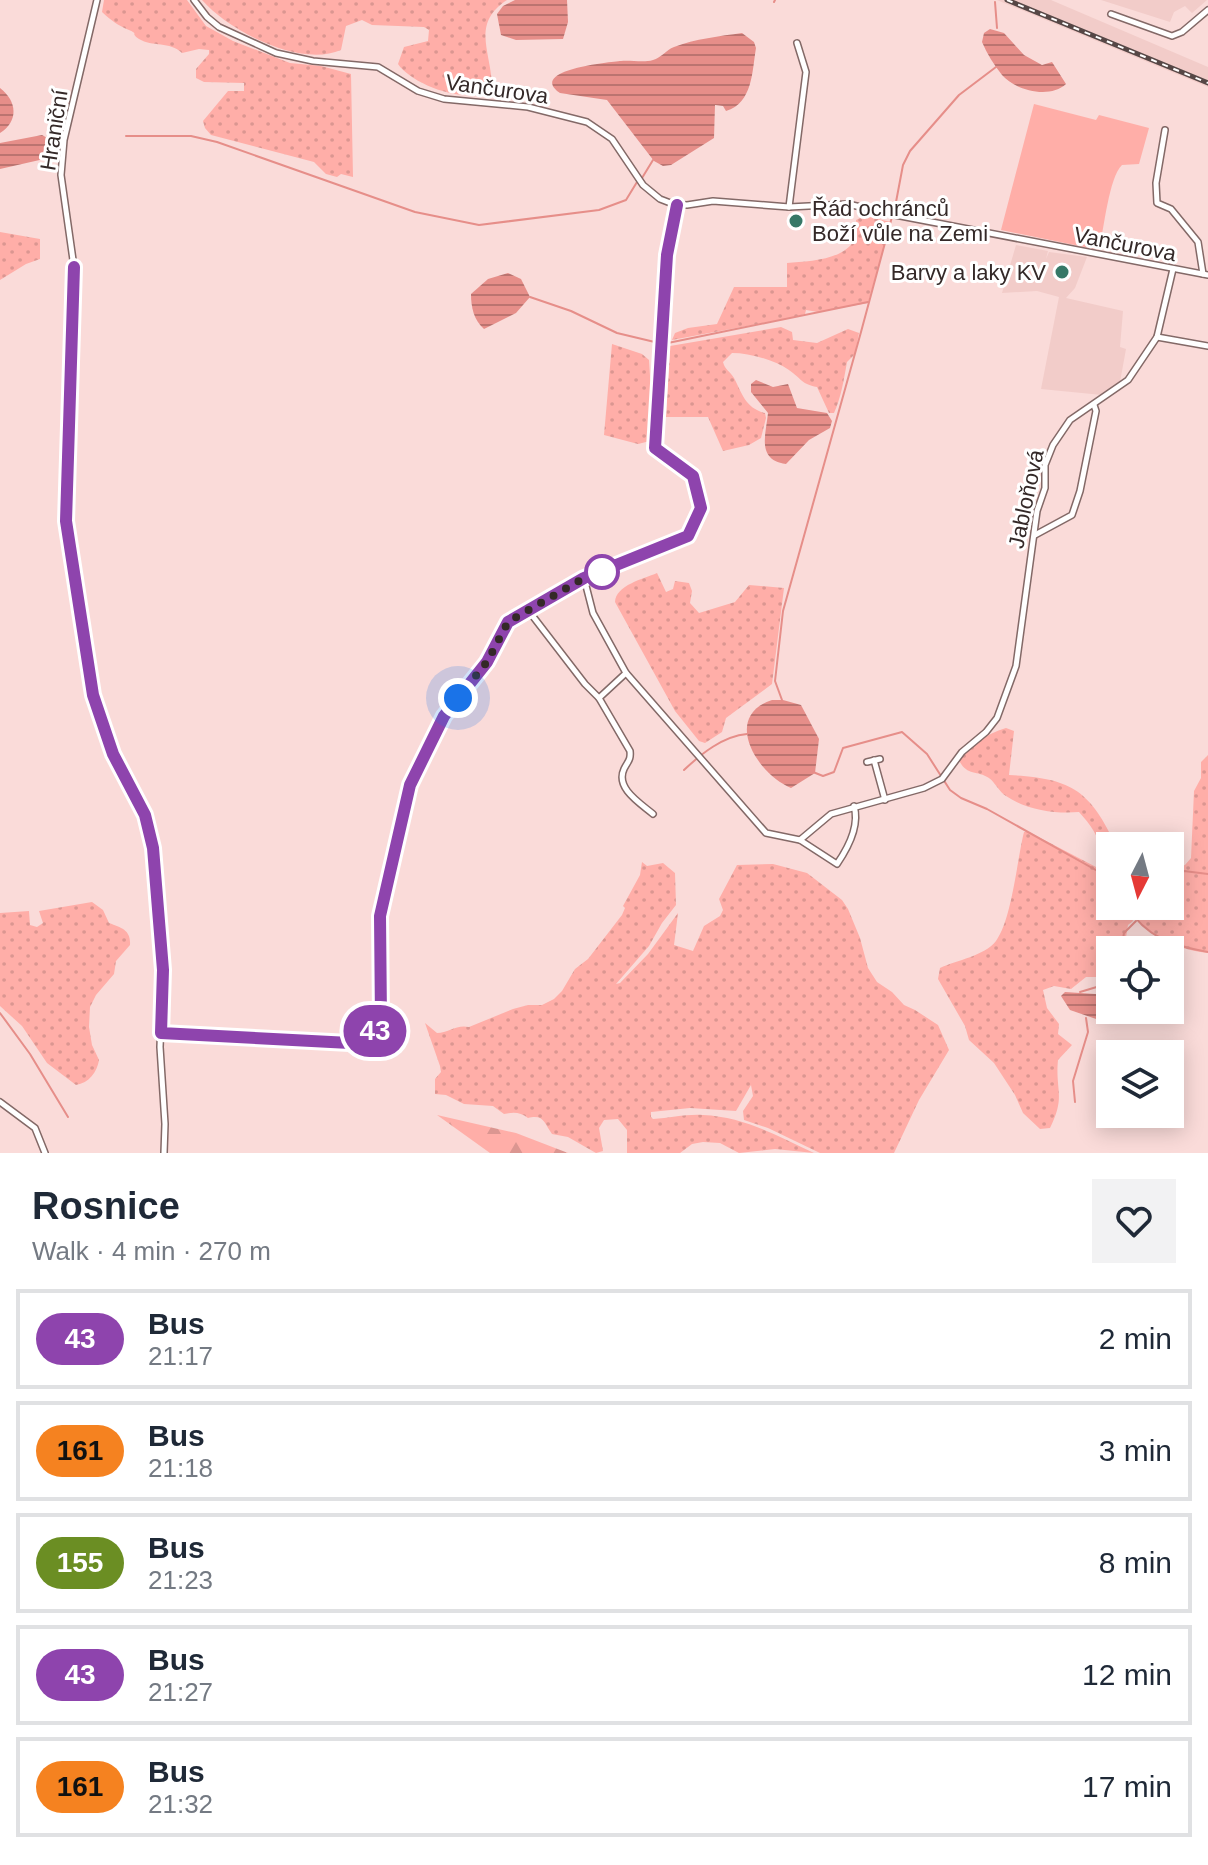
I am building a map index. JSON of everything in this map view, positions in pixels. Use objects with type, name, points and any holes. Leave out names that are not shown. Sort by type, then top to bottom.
[{"type":"street","name":"Hraniční","points":[[97,0],[64,140],[61,175],[74,267],[66,521],[93,695],[113,754],[145,815],[153,848],[163,970],[164,1153]]},
{"type":"street","name":"Vančurova","points":[[194,0],[219,27],[276,53],[313,61],[373,66],[434,97],[528,107],[592,124],[612,139],[643,185],[660,199],[677,205],[713,201],[789,207],[854,205],[1205,275]]},
{"type":"street","points":[[1111,14],[1172,36],[1182,32],[1208,10]]},
{"type":"street","points":[[789,207],[806,72],[797,43]]},
{"type":"street","points":[[1165,130],[1156,183],[1157,203],[1171,209],[1198,242],[1205,275]]},
{"type":"street","points":[[161,1033],[350,1043],[371,1036],[381,1020],[380,916],[410,785],[444,716],[487,662],[508,622],[584,578],[688,536],[701,508],[693,476],[655,448],[667,255],[677,205]]},
{"type":"street","name":"Jabloňová","points":[[800,840],[831,814],[924,788],[942,779],[962,752],[997,718],[1016,666],[1037,511],[1045,488],[1045,465],[1053,445],[1070,420],[1128,380],[1157,337],[1173,269]]},
{"type":"street","points":[[1157,337],[1208,346]]},
{"type":"street","points":[[1034,535],[1072,515],[1096,411],[1094,405]]},
{"type":"street","points":[[584,578],[593,613],[626,673],[766,833],[800,840],[837,864],[857,818],[854,806]]},
{"type":"street","points":[[528,610],[599,698],[630,751],[621,781],[627,791],[653,814]]},
{"type":"street","points":[[599,698],[626,673]]},
{"type":"street","points":[[874,760],[885,800]]},
{"type":"street","points":[[0,1102],[35,1128],[45,1153]]},
{"type":"shaded area","points":[[515,0],[567,0],[568,22],[563,39],[516,40],[501,35],[497,14],[503,6]]},
{"type":"shaded area","points":[[997,0],[1051,0],[1208,67],[1208,87]]},
{"type":"shaded area","points":[[1101,0],[1207,0],[1192,13],[1185,6],[1174,12],[1170,22]]},
{"type":"shaded area","points":[[990,29],[1004,33],[1024,55],[1042,65],[1052,62],[1066,84],[1059,89],[1042,92],[1024,89],[1008,81],[993,63],[982,42],[984,33]]},
{"type":"shaded area","points":[[742,33],[754,42],[756,48],[746,94],[735,107],[726,111],[723,106],[715,105],[714,138],[671,165],[663,166],[654,161],[607,100],[560,93],[553,85],[554,78],[574,69],[614,62],[649,61],[682,44]]},
{"type":"shaded area","points":[[0,88],[10,99],[14,111],[10,123],[0,133]]},
{"type":"shaded area","points":[[42,135],[50,142],[52,153],[44,159],[0,169],[0,143]]},
{"type":"shaded area","points":[[1016,245],[1048,251],[1046,259],[1049,252],[1087,257],[1075,288],[1066,298],[1123,311],[1120,347],[1126,349],[1120,382],[1102,395],[1041,389],[1059,297],[1037,291],[1002,293]]},
{"type":"shaded area","points":[[508,273],[521,279],[530,297],[516,313],[484,329],[474,313],[471,294],[488,279]]},
{"type":"shaded area","points":[[756,380],[773,387],[788,384],[797,408],[827,413],[832,421],[830,428],[809,440],[786,464],[777,462],[767,452],[768,413],[751,392],[751,384]]},
{"type":"shaded area","points":[[772,700],[801,705],[819,739],[815,773],[791,788],[767,771],[750,746],[747,732],[749,719],[757,708]]},
{"type":"shaded area","points":[[1065,992],[1096,994],[1096,1019],[1070,1010],[1061,996]]},
{"type":"green space","points":[[104,0],[187,0],[206,26],[233,41],[290,63],[321,66],[351,74],[353,177],[326,174],[314,162],[211,135],[203,121],[228,91],[244,91],[244,83],[204,82],[196,78],[196,69],[209,50],[182,53],[172,47],[139,39],[102,12]]},
{"type":"green space","points":[[202,0],[507,0],[496,9],[486,29],[492,88],[470,95],[428,86],[398,64],[404,47],[428,41],[429,30],[424,27],[372,25],[362,20],[346,26],[341,50],[306,54],[286,50],[247,34]]},
{"type":"green space","points":[[1034,104],[1096,120],[1099,115],[1149,128],[1139,164],[1122,165],[1117,171],[1099,250],[1001,230]]},
{"type":"green space","points":[[869,217],[891,222],[868,303],[818,312],[806,310],[805,314],[795,317],[672,340],[675,333],[688,328],[717,324],[734,287],[787,287],[787,263],[823,259],[845,250],[856,233],[856,220]]},
{"type":"green space","points":[[0,232],[40,239],[40,259],[0,280]]},
{"type":"green space","points":[[781,327],[792,332],[793,340],[817,343],[848,329],[859,333],[855,354],[847,362],[834,413],[829,413],[817,387],[805,383],[783,366],[754,356],[732,353],[723,362],[725,367],[749,404],[765,413],[761,438],[749,445],[723,451],[708,417],[666,417],[670,346]]},
{"type":"green space","points":[[612,344],[642,354],[649,360],[652,407],[650,441],[638,444],[604,435]]},
{"type":"green space","points":[[657,573],[666,592],[673,589],[675,581],[689,583],[692,591],[690,603],[699,613],[735,602],[749,585],[784,588],[772,684],[726,718],[722,732],[705,743],[699,741],[675,711],[615,602],[625,587]]},
{"type":"green space","points":[[1006,728],[1014,731],[1009,775],[1048,779],[1076,790],[1097,811],[1109,832],[1096,832],[1096,836],[1079,812],[1051,812],[1023,805],[1004,794],[989,778],[968,771],[959,760],[992,733]]},
{"type":"green space","points":[[1208,755],[1208,953],[1184,948],[1184,936],[1155,936],[1138,920],[1184,920],[1184,865],[1191,858],[1194,791],[1201,778],[1201,762]]},
{"type":"green space","points":[[1024,832],[1096,867],[1096,920],[1133,921],[1128,925],[1126,936],[1096,936],[1096,977],[1086,977],[1071,989],[1054,986],[1043,990],[1047,1008],[1059,1024],[1058,1034],[1072,1045],[1058,1060],[1059,1101],[1055,1117],[1050,1128],[1040,1129],[1023,1113],[994,1063],[969,1040],[965,1026],[938,979],[940,968],[977,954],[996,941],[1010,904]]},
{"type":"green space","points":[[642,862],[647,866],[663,863],[675,873],[676,905],[649,946],[616,984],[648,954],[678,913],[674,945],[693,951],[704,926],[720,916],[723,910],[719,899],[737,865],[773,864],[807,873],[842,900],[860,938],[868,968],[877,982],[904,1005],[938,1025],[949,1050],[919,1100],[894,1153],[820,1153],[744,1120],[743,1111],[753,1096],[751,1085],[736,1111],[690,1108],[651,1112],[651,1117],[703,1115],[733,1119],[814,1153],[775,1149],[739,1153],[720,1143],[703,1142],[692,1144],[680,1153],[627,1153],[627,1130],[618,1119],[604,1120],[599,1128],[603,1151],[596,1153],[568,1137],[552,1134],[541,1118],[504,1114],[493,1106],[464,1104],[446,1095],[435,1094],[435,1079],[441,1072],[425,1023],[441,1033],[554,999],[575,969],[588,959],[622,915],[623,906],[640,875]]},
{"type":"green space","points":[[92,902],[103,910],[109,923],[127,933],[130,945],[116,961],[114,974],[90,1007],[92,1045],[99,1060],[92,1076],[76,1085],[47,1063],[22,1026],[0,1006],[0,913],[29,911],[30,925],[37,927],[43,923],[39,911]]},
{"type":"green space","points":[[437,1115],[516,1133],[568,1153],[490,1153]]},
{"type":"waterway","points":[[995,2],[997,28]]},
{"type":"waterway","points":[[782,700],[775,681],[783,611],[896,202],[903,165],[910,151],[959,95],[996,67]]},
{"type":"waterway","points":[[126,136],[191,136],[217,142],[415,212],[479,225],[599,210],[626,200],[637,182]]},
{"type":"waterway","points":[[642,178],[653,160]]},
{"type":"waterway","points":[[530,297],[571,311],[617,333],[663,344],[868,302]]},
{"type":"waterway","points":[[813,772],[823,776],[834,772],[843,748],[902,732],[927,754],[950,790],[961,798],[987,809],[1096,870]]},
{"type":"waterway","points":[[684,770],[721,742],[747,734]]},
{"type":"waterway","points":[[1184,871],[1208,874]]},
{"type":"waterway","points":[[1138,920],[1162,939],[1208,952]]},
{"type":"waterway","points":[[1123,936],[1136,921]]},
{"type":"waterway","points":[[1080,992],[1096,987]]},
{"type":"waterway","points":[[0,1013],[30,1054],[68,1117]]},
{"type":"waterway","points":[[1075,1102],[1073,1081],[1088,1032],[1086,1018]]},
{"type":"railway","points":[[1007,0],[1208,83]]},
{"type":"bus line","name":"43","points":[[74,267],[66,521],[93,695],[113,754],[145,815],[153,848],[163,970],[161,1033],[350,1043],[371,1036],[381,1020],[380,916],[410,785],[444,716],[487,662],[508,622],[584,578],[688,536],[701,508],[693,476],[655,448],[667,255],[677,205]]},
{"type":"place","name":"Řád ochránců Boží vůle na Zemi","points":[[796,221]]},
{"type":"place","name":"Barvy a laky KV","points":[[1062,272]]},
{"type":"route","points":[[458,698],[487,662],[508,622],[584,578],[613,567],[602,572]]}]
